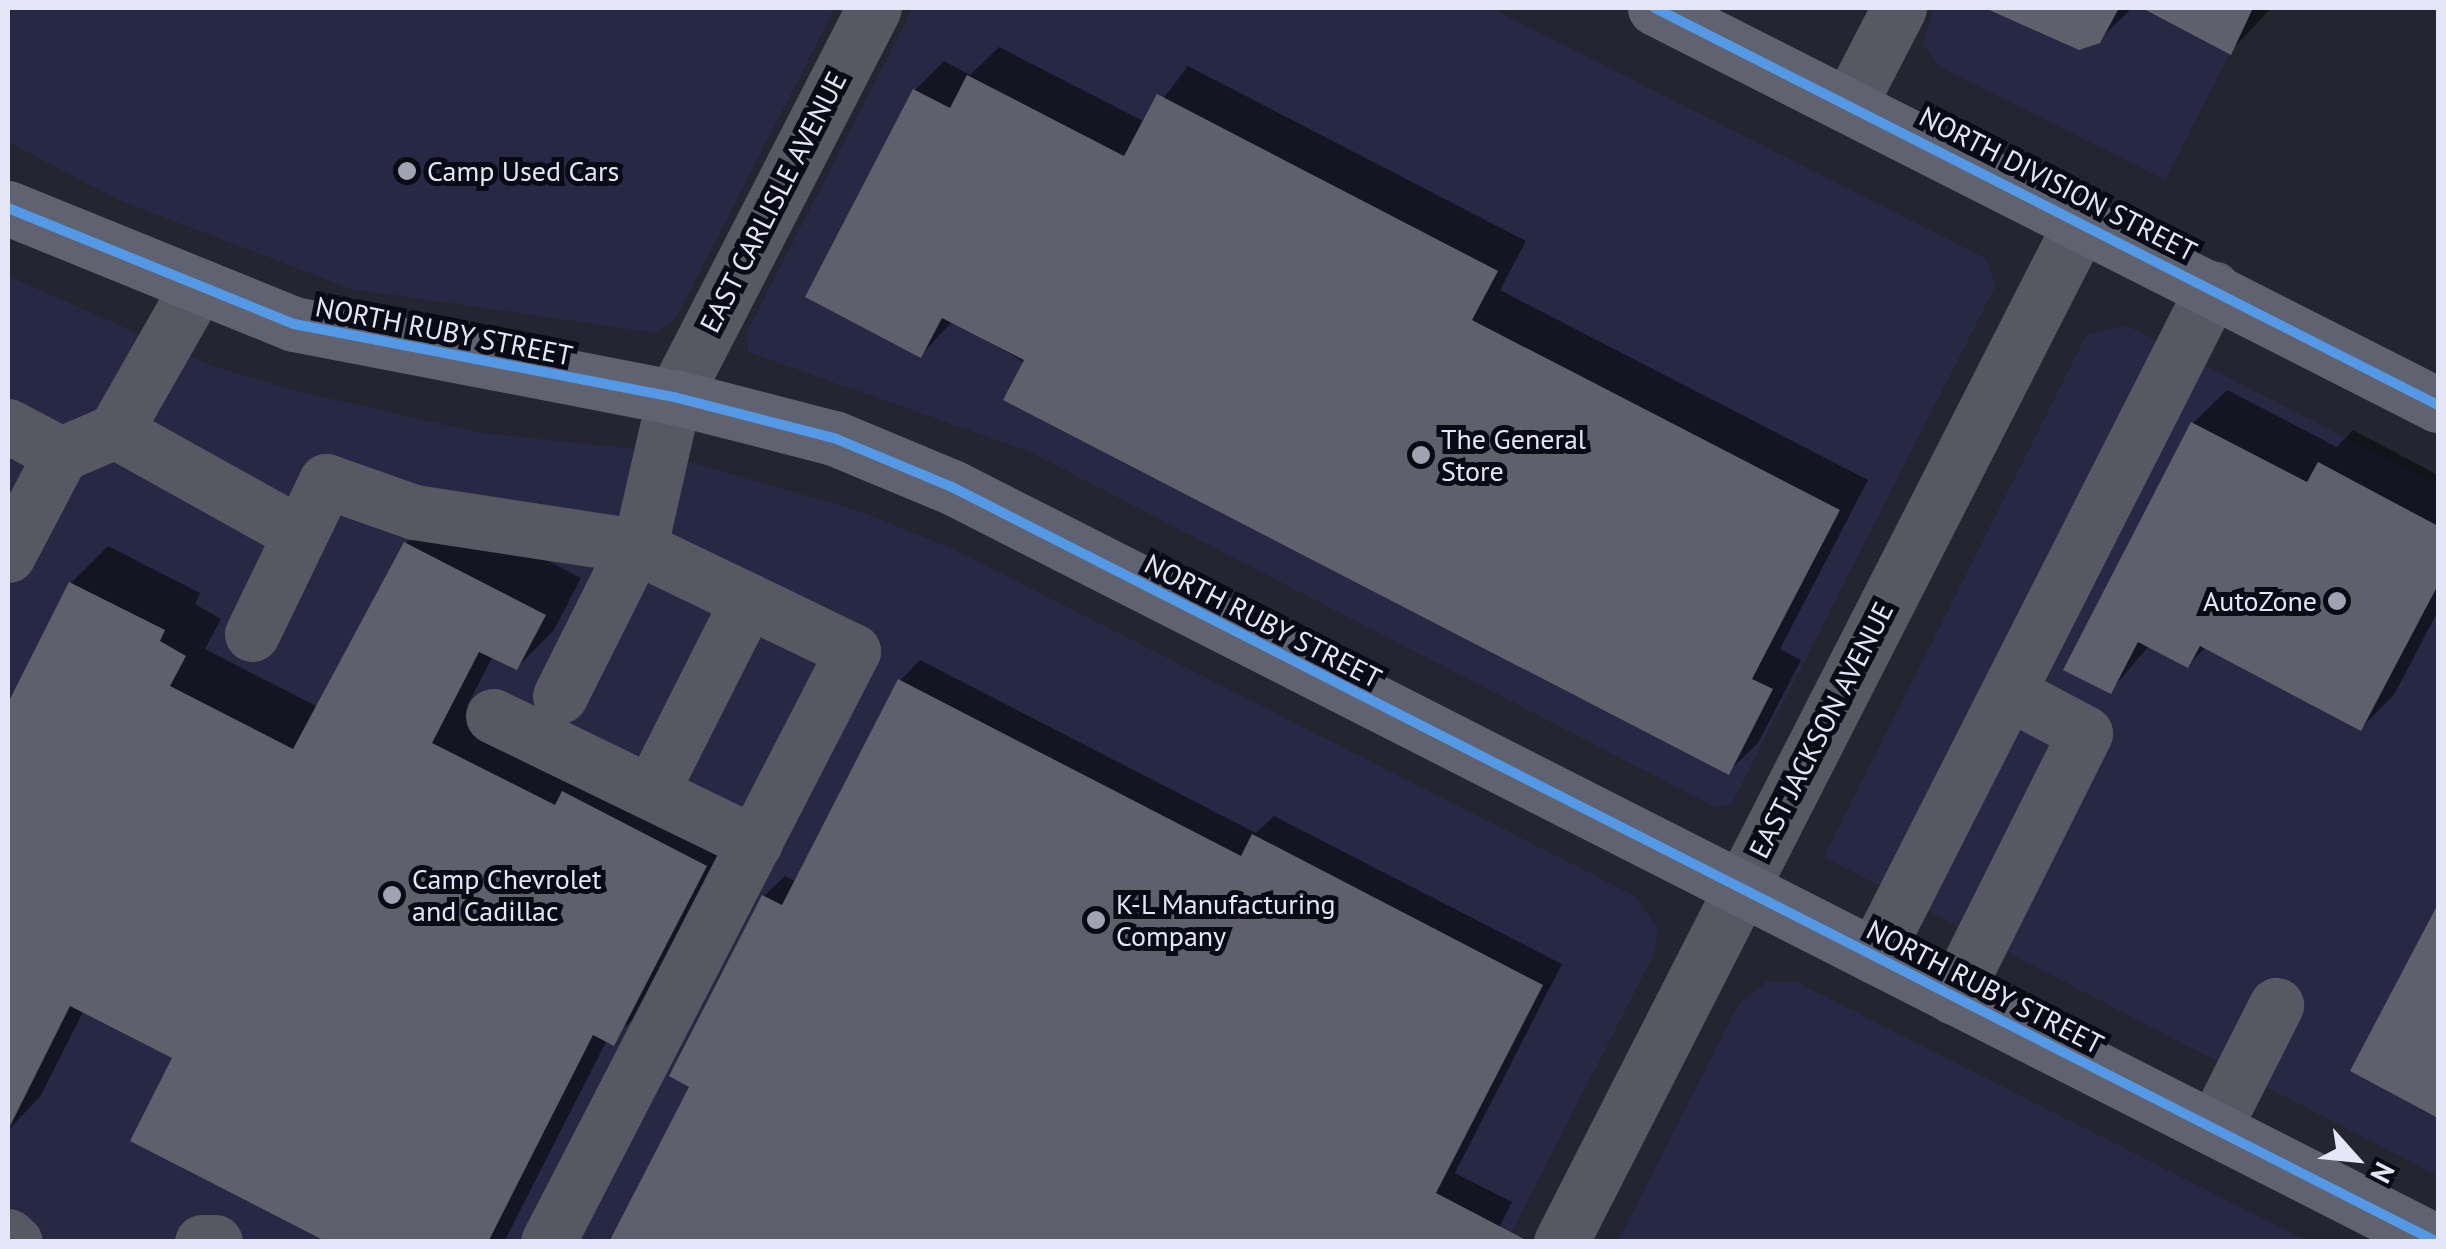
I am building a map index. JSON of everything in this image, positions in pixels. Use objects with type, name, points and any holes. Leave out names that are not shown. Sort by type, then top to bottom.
[{"type":"main road","name":"NORTH DIVISION STREET","points":[[1655,8],[2083,219],[2438,405]]},
{"type":"main road","name":"NORTH RUBY STREET","points":[[8,208],[195,291],[357,342],[674,397],[834,438],[952,487],[2437,1242]]},
{"type":"street","name":"EAST CARLISLE AVENUE","points":[[560,696],[635,546],[660,476],[674,397],[874,8]]},
{"type":"street","points":[[1849,105],[1899,8]]},
{"type":"street","name":"EAST JACKSON AVENUE","points":[[1560,1242],[2083,219]]},
{"type":"street","points":[[1874,956],[2213,288]]},
{"type":"street","points":[[8,555],[61,454],[115,431],[195,291]]},
{"type":"street","points":[[8,426],[61,454]]},
{"type":"street","points":[[115,431],[296,531]]},
{"type":"street","points":[[252,634],[296,531],[326,481],[414,512],[635,546],[853,651],[548,1242]]},
{"type":"street","points":[[651,792],[748,600]]},
{"type":"street","points":[[1953,996],[2085,734],[2008,692]]},
{"type":"street","points":[[493,716],[755,843]]},
{"type":"street","points":[[2214,1128],[2276,1005]]},
{"type":"street","points":[[8,1236],[16,1242]]},
{"type":"street","points":[[202,1242],[214,1242]]},
{"type":"shaded area","name":"Camp Used Cars","points":[[8,8],[835,8],[676,318],[657,333],[351,289],[119,200],[8,142]]},
{"type":"shaded area","points":[[913,8],[1491,8],[1985,258],[1996,285],[1731,805],[1715,807],[1028,451],[748,352],[747,332]]},
{"type":"shaded area","points":[[1934,8],[2253,8],[2165,180],[1938,66],[1923,44]]},
{"type":"shaded area","points":[[8,276],[212,366],[293,390],[481,433],[652,451],[859,511],[951,548],[1635,896],[1658,930],[1653,956],[1507,1241],[8,1241]]},
{"type":"shaded area","points":[[2128,326],[2438,485],[2438,1176],[1824,857],[2087,334]]},
{"type":"shaded area","points":[[1766,982],[1796,982],[2308,1241],[1618,1241],[1739,1004]]},
{"type":"building","points":[[1985,8],[2119,8],[2100,43],[2079,50]]},
{"type":"building","points":[[2142,8],[2253,8],[2231,55]]},
{"type":"building","name":"The General Store","points":[[967,75],[1124,156],[1157,94],[1498,271],[1472,320],[1840,510],[1752,679],[1773,689],[1729,775],[1003,400],[1024,360],[942,318],[921,358],[805,297],[913,89],[950,108]]},
{"type":"building","points":[[2191,422],[2307,482],[2318,462],[2438,526],[2438,585],[2361,731],[2200,646],[2188,668],[2138,642],[2111,694],[2063,670]]},
{"type":"building","points":[[404,542],[546,615],[517,670],[479,652],[432,743],[555,805],[562,791],[707,866],[614,1046],[593,1035],[488,1242],[327,1242],[130,1141],[172,1058],[70,1006],[8,1130],[8,703],[69,582],[165,630],[160,641],[186,656],[170,686],[293,749]]},
{"type":"building","name":"K-L Manufacturing Company","points":[[898,679],[1241,856],[1252,834],[1543,985],[1436,1193],[1530,1242],[609,1242],[689,1087],[669,1076],[762,895],[782,905]]},
{"type":"building","points":[[2438,904],[2438,1118],[2350,1071]]},
{"type":"cycle path","points":[[1655,8],[2438,405]]},
{"type":"cycle path","points":[[8,208],[294,324],[674,397],[834,438],[952,487],[2437,1242]]},
{"type":"place","name":"Camp Used Cars","points":[[407,171]]},
{"type":"place","name":"The General Store","points":[[1421,455]]},
{"type":"place","name":"AutoZone","points":[[2337,601]]},
{"type":"place","name":"Camp Chevrolet and Cadillac","points":[[392,895]]},
{"type":"place","name":"K-L Manufacturing Company","points":[[1096,920]]}]
